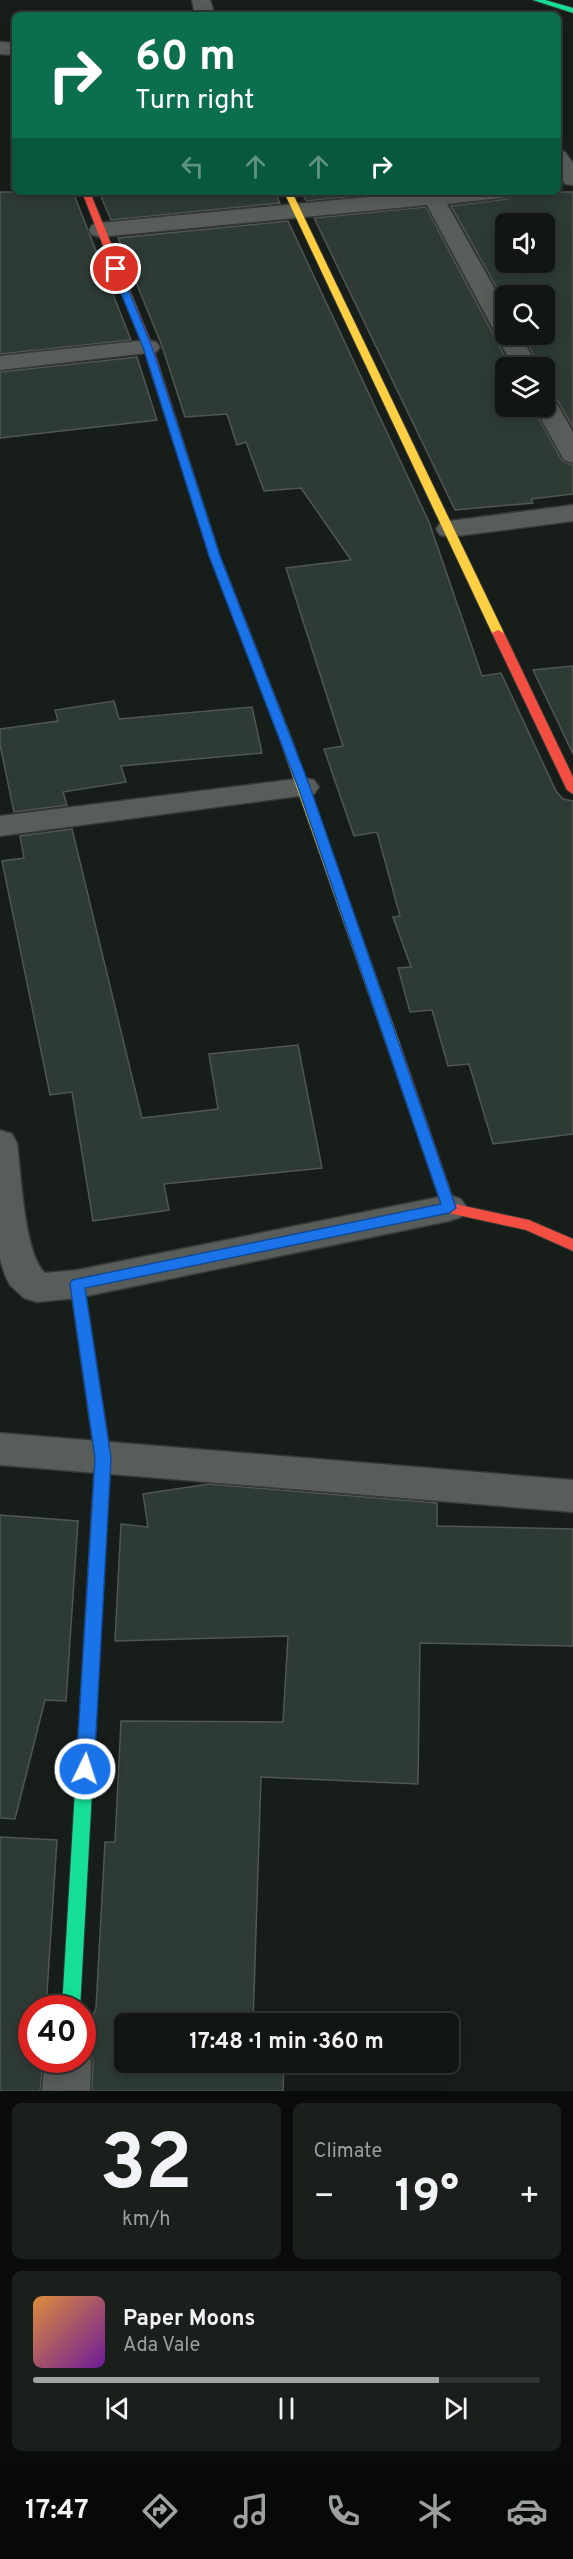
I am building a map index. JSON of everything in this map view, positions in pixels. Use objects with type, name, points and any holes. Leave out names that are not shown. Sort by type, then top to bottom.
[{"type":"street","points":[[537,0],[573,11]]},
{"type":"street","points":[[561,161],[573,179]]},
{"type":"street","points":[[87,195],[148,347],[215,556],[304,787],[449,1208]]},
{"type":"street","points":[[100,230],[292,202],[449,195]]},
{"type":"street","points":[[432,196],[495,311]]},
{"type":"street","points":[[292,202],[573,790]]},
{"type":"street","points":[[0,363],[148,347]]},
{"type":"street","points":[[552,417],[573,454]]},
{"type":"street","points":[[449,529],[573,513]]},
{"type":"street","points":[[0,826],[46,818],[304,787]]},
{"type":"street","points":[[0,1143],[10,1233],[23,1275],[38,1288],[77,1284],[449,1208],[490,1215],[557,1236],[573,1245]]},
{"type":"street","points":[[72,1995],[103,1458],[77,1284]]},
{"type":"street","points":[[0,1449],[573,1496]]},
{"type":"street","points":[[66,2091],[67,2073]]},
{"type":"building","points":[[0,192],[12,192],[12,195],[74,195],[131,340],[0,354]]},
{"type":"building","points":[[561,192],[573,192],[573,427],[555,396],[555,357],[534,357],[528,345],[555,345],[555,285],[495,285],[451,206],[508,199],[511,195],[561,195]]},
{"type":"building","points":[[100,195],[276,195],[280,203],[111,220]]},
{"type":"building","points":[[303,195],[366,195],[306,201]]},
{"type":"building","points":[[426,207],[495,338],[495,345],[499,345],[505,357],[495,357],[495,417],[538,417],[562,461],[573,465],[573,494],[531,499],[533,503],[455,510],[314,218]]},
{"type":"building","points":[[288,221],[429,522],[482,676],[501,673],[556,791],[563,799],[573,801],[573,1134],[493,1144],[469,1064],[448,1066],[432,1010],[410,1012],[398,968],[411,967],[393,917],[400,916],[377,832],[354,836],[324,749],[343,746],[286,568],[351,560],[301,488],[264,491],[246,442],[237,445],[227,414],[185,417],[162,346],[118,238]]},
{"type":"building","points":[[137,357],[157,420],[0,438],[0,372]]},
{"type":"building","points":[[573,666],[573,754],[533,670]]},
{"type":"building","points":[[114,701],[119,719],[252,707],[262,753],[121,766],[126,782],[63,792],[67,805],[14,812],[0,745],[0,729],[58,721],[55,710]]},
{"type":"building","points":[[72,829],[142,1118],[218,1109],[209,1054],[298,1045],[322,1168],[164,1184],[169,1210],[93,1221],[72,1092],[50,1095],[2,861],[24,858],[20,836]]},
{"type":"building","points":[[209,1484],[437,1503],[437,1526],[573,1529],[573,1646],[420,1643],[418,1784],[261,1777],[253,2013],[114,2013],[114,2073],[284,2073],[283,2091],[92,2091],[93,2073],[96,2073],[96,2008],[105,1842],[115,1842],[121,1721],[283,1722],[288,1636],[115,1641],[121,1524],[148,1527],[143,1494]]},
{"type":"building","points":[[0,1515],[78,1521],[66,1701],[45,1700],[15,1819],[0,1818]]},
{"type":"building","points":[[0,1837],[57,1840],[47,1995],[18,1995],[18,2073],[42,2073],[40,2091],[0,2091]]},
{"type":"traffic: fast","points":[[537,0],[573,11]]},
{"type":"traffic: fast","points":[[197,500],[215,556],[285,737]]},
{"type":"traffic: fast","points":[[72,1995],[96,1573]]},
{"type":"traffic: slow","points":[[289,195],[498,633]]},
{"type":"traffic: slow","points":[[285,737],[393,1044]]},
{"type":"traffic: slow","points":[[77,1284],[103,1458],[96,1573]]},
{"type":"traffic: jam","points":[[87,195],[148,347],[197,500]]},
{"type":"traffic: jam","points":[[498,633],[573,790]]},
{"type":"traffic: jam","points":[[393,1044],[449,1208],[529,1225],[573,1245]]},
{"type":"route","points":[[85,1769],[103,1458],[77,1284],[449,1208],[304,787],[215,556],[148,347],[116,269]]}]
